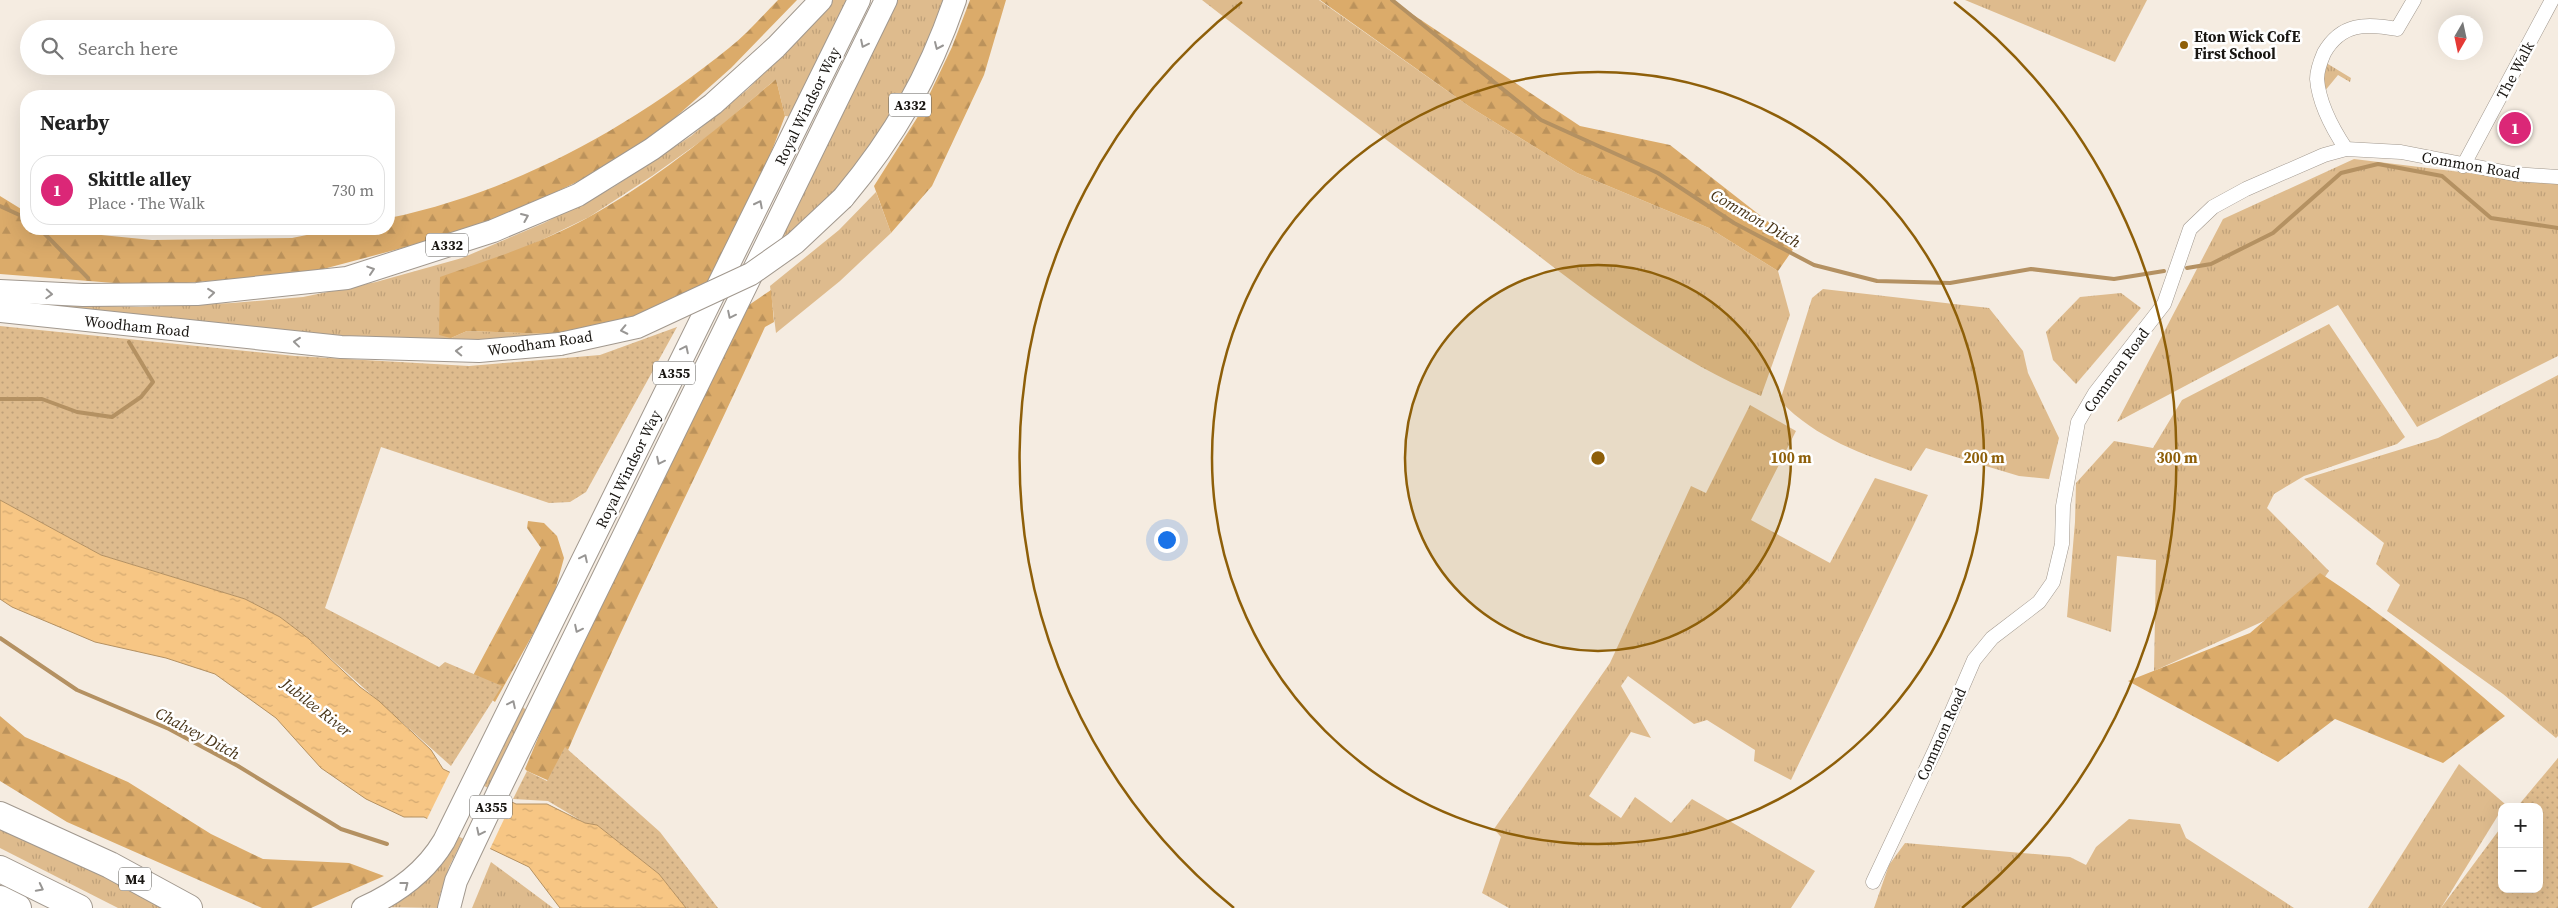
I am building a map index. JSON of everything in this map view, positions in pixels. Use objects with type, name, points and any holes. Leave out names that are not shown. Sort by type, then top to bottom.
[{"type":"highway","name":"M4","points":[[0,815],[110,866],[189,908]]},
{"type":"highway","points":[[0,869],[79,908]]},
{"type":"highway","points":[[0,899],[18,908]]},
{"type":"main road","name":"Woodham Road","points":[[0,291],[83,295],[197,294],[347,278],[493,230],[578,195],[652,150],[713,104],[776,47],[821,0]]},
{"type":"main road","name":"Royal Windsor Way","points":[[362,908],[390,895],[409,882],[429,862],[444,840],[859,0]]},
{"type":"main road","name":"Royal Windsor Way","points":[[448,908],[452,890],[515,756],[886,0]]},
{"type":"main road","name":"Woodham Road","points":[[0,312],[342,347],[479,351],[560,344],[637,327],[751,274],[795,243],[843,198],[885,143],[919,89],[944,32],[955,0]]},
{"type":"street","points":[[2346,149],[2332,128],[2323,103],[2317,78],[2322,58],[2332,40],[2353,27],[2374,25],[2397,29],[2414,0]]},
{"type":"street","name":"The Walk","points":[[2463,166],[2552,0]]},
{"type":"street","name":"Common Road","points":[[1873,882],[1936,748],[1974,660],[1992,638],[2039,602],[2052,582],[2062,544],[2063,506],[2078,422],[2095,394],[2164,304],[2190,229],[2213,207],[2246,189],[2324,156],[2346,149],[2401,152],[2463,166],[2514,174],[2558,177]]},
{"type":"green space","points":[[778,0],[797,0],[731,68],[633,155],[485,226],[312,272],[152,286],[0,274],[0,196],[20,208],[20,235],[101,235],[152,240],[292,238],[307,235],[395,235],[395,217],[435,207],[481,192],[525,174],[611,130],[652,105],[691,77],[748,31]]},
{"type":"green space","points":[[833,0],[854,0],[793,117],[785,116],[776,79],[711,134],[652,176],[589,217],[525,248],[451,338],[467,331],[586,335],[392,345],[0,300],[42,304],[141,307],[232,303],[303,297],[376,282],[462,258],[544,223],[612,188],[691,136],[748,89]]},
{"type":"green space","points":[[894,0],[952,0],[871,161],[775,252]]},
{"type":"green space","points":[[970,0],[1006,0],[984,75],[932,186],[891,233],[874,186],[922,110],[952,47]]},
{"type":"green space","points":[[1202,0],[1319,0],[1470,107],[1577,173],[1709,228],[1778,271],[1790,315],[1761,396],[1685,358],[1614,312]]},
{"type":"green space","points":[[1320,0],[1391,0],[1580,126],[1670,145],[1794,242],[1794,248],[1778,271],[1709,228],[1577,173],[1470,107]]},
{"type":"green space","points":[[1965,0],[2147,0],[2115,62]]},
{"type":"green space","points":[[2323,61],[2351,78],[2350,82],[2338,75],[2324,92]]},
{"type":"green space","points":[[776,79],[785,116],[760,182],[707,289],[586,335],[467,331],[451,338],[439,335],[440,277],[516,250],[553,235],[589,217],[662,170]]},
{"type":"green space","points":[[2354,159],[2558,184],[2558,356],[2417,427],[2338,305],[2117,422],[2223,219]]},
{"type":"green space","points":[[876,192],[891,233],[840,281],[776,333],[770,286],[839,230]]},
{"type":"green space","points":[[1823,289],[1989,308],[2023,351],[2028,373],[2059,438],[2049,479],[2019,476],[1926,448],[1911,471],[1841,444],[1809,426],[1794,414],[1780,401],[1812,298]]},
{"type":"green space","points":[[771,290],[774,322],[765,327],[631,611],[554,783],[527,771],[525,769],[556,695],[746,307]]},
{"type":"green space","points":[[2121,293],[2141,308],[2076,384],[2053,360],[2046,332],[2080,297]]},
{"type":"green space","points":[[2329,324],[2405,437],[2397,444],[2304,476],[2274,494],[2267,508],[2329,571],[2308,601],[2154,671],[2156,560],[2117,556],[2111,632],[2067,617],[2075,522],[2076,483],[2114,441],[2153,448],[2182,400]]},
{"type":"green space","points":[[0,326],[295,356],[469,366],[600,355],[677,327],[586,492],[570,502],[549,503],[381,447],[325,608],[439,667],[445,662],[502,686],[451,766],[309,639],[280,617],[245,599],[101,555],[0,500]]},
{"type":"green space","points":[[2558,375],[2558,736],[2556,738],[2503,694],[2387,611],[2400,585],[2376,564],[2384,543],[2304,479],[2438,438]]},
{"type":"green space","points":[[1750,405],[1796,431],[1751,520],[1830,563],[1875,478],[1928,495],[1791,780],[1754,761],[1755,750],[1707,720],[1694,724],[1628,676],[1621,686],[1651,738],[1631,732],[1589,796],[1621,818],[1635,797],[1671,823],[1692,799],[1815,871],[1791,908],[1509,908],[1482,893],[1501,837],[1494,829],[1610,663],[1691,486],[1706,493]]},
{"type":"green space","points":[[528,521],[544,523],[557,536],[564,558],[553,598],[495,702],[469,683],[541,548],[527,528]]},
{"type":"green space","points":[[2320,573],[2415,641],[2505,716],[2443,763],[2335,719],[2278,762],[2128,681],[2250,633]]},
{"type":"green space","points":[[521,705],[527,711],[449,867],[439,898],[439,908],[382,907],[399,897]]},
{"type":"green space","points":[[0,716],[25,737],[128,782],[211,834],[263,859],[349,863],[384,876],[311,908],[262,908],[67,822],[0,781]]},
{"type":"green space","points":[[565,747],[660,832],[718,908],[686,908],[659,874],[597,825],[585,823],[548,801],[513,799],[527,771],[547,781]]},
{"type":"green space","points":[[2558,758],[2558,908],[2441,908],[2498,831],[2498,893],[2543,893],[2543,803],[2520,803]]},
{"type":"green space","points":[[2459,764],[2504,803],[2498,803],[2498,815],[2441,908],[2368,908]]},
{"type":"green space","points":[[2129,819],[2180,824],[2186,838],[2294,908],[1874,908],[1889,865],[1905,843],[2070,857],[2086,865],[2096,847]]},
{"type":"green space","points":[[0,822],[32,836],[163,908],[118,908],[0,848]]},
{"type":"green space","points":[[491,862],[553,908],[472,908]]},
{"type":"water","name":"Jubilee River","points":[[0,500],[101,555],[245,599],[280,617],[309,639],[360,687],[379,701],[431,750],[443,769],[516,804],[547,804],[585,823],[597,825],[659,874],[686,908],[560,908],[529,867],[424,817],[404,817],[366,799],[321,768],[276,718],[215,674],[166,658],[95,642],[12,607],[0,599]]},
{"type":"pier","points":[[451,770],[513,800],[489,851],[426,821]]},
{"type":"waterway","name":"Common Ditch","points":[[1392,0],[1541,120],[1658,173],[1734,223],[1814,265],[1877,281],[1950,283],[2031,269],[2114,279],[2164,271]]},
{"type":"waterway","name":"Common Ditch","points":[[2187,268],[2211,264],[2273,233],[2341,173],[2378,164],[2442,176],[2491,218],[2558,228]]},
{"type":"waterway","points":[[0,206],[20,215]]},
{"type":"waterway","points":[[46,235],[88,278]]},
{"type":"waterway","points":[[0,399],[42,399],[77,412],[112,417],[141,397],[153,382],[129,342]]},
{"type":"waterway","name":"Chalvey Ditch","points":[[0,638],[77,690],[169,729],[238,766],[341,829],[387,844]]},
{"type":"place","name":"Eton Wick CofE First School","points":[[2184,45]]},
{"type":"place","name":"Skittle alley","points":[[2515,128]]}]
